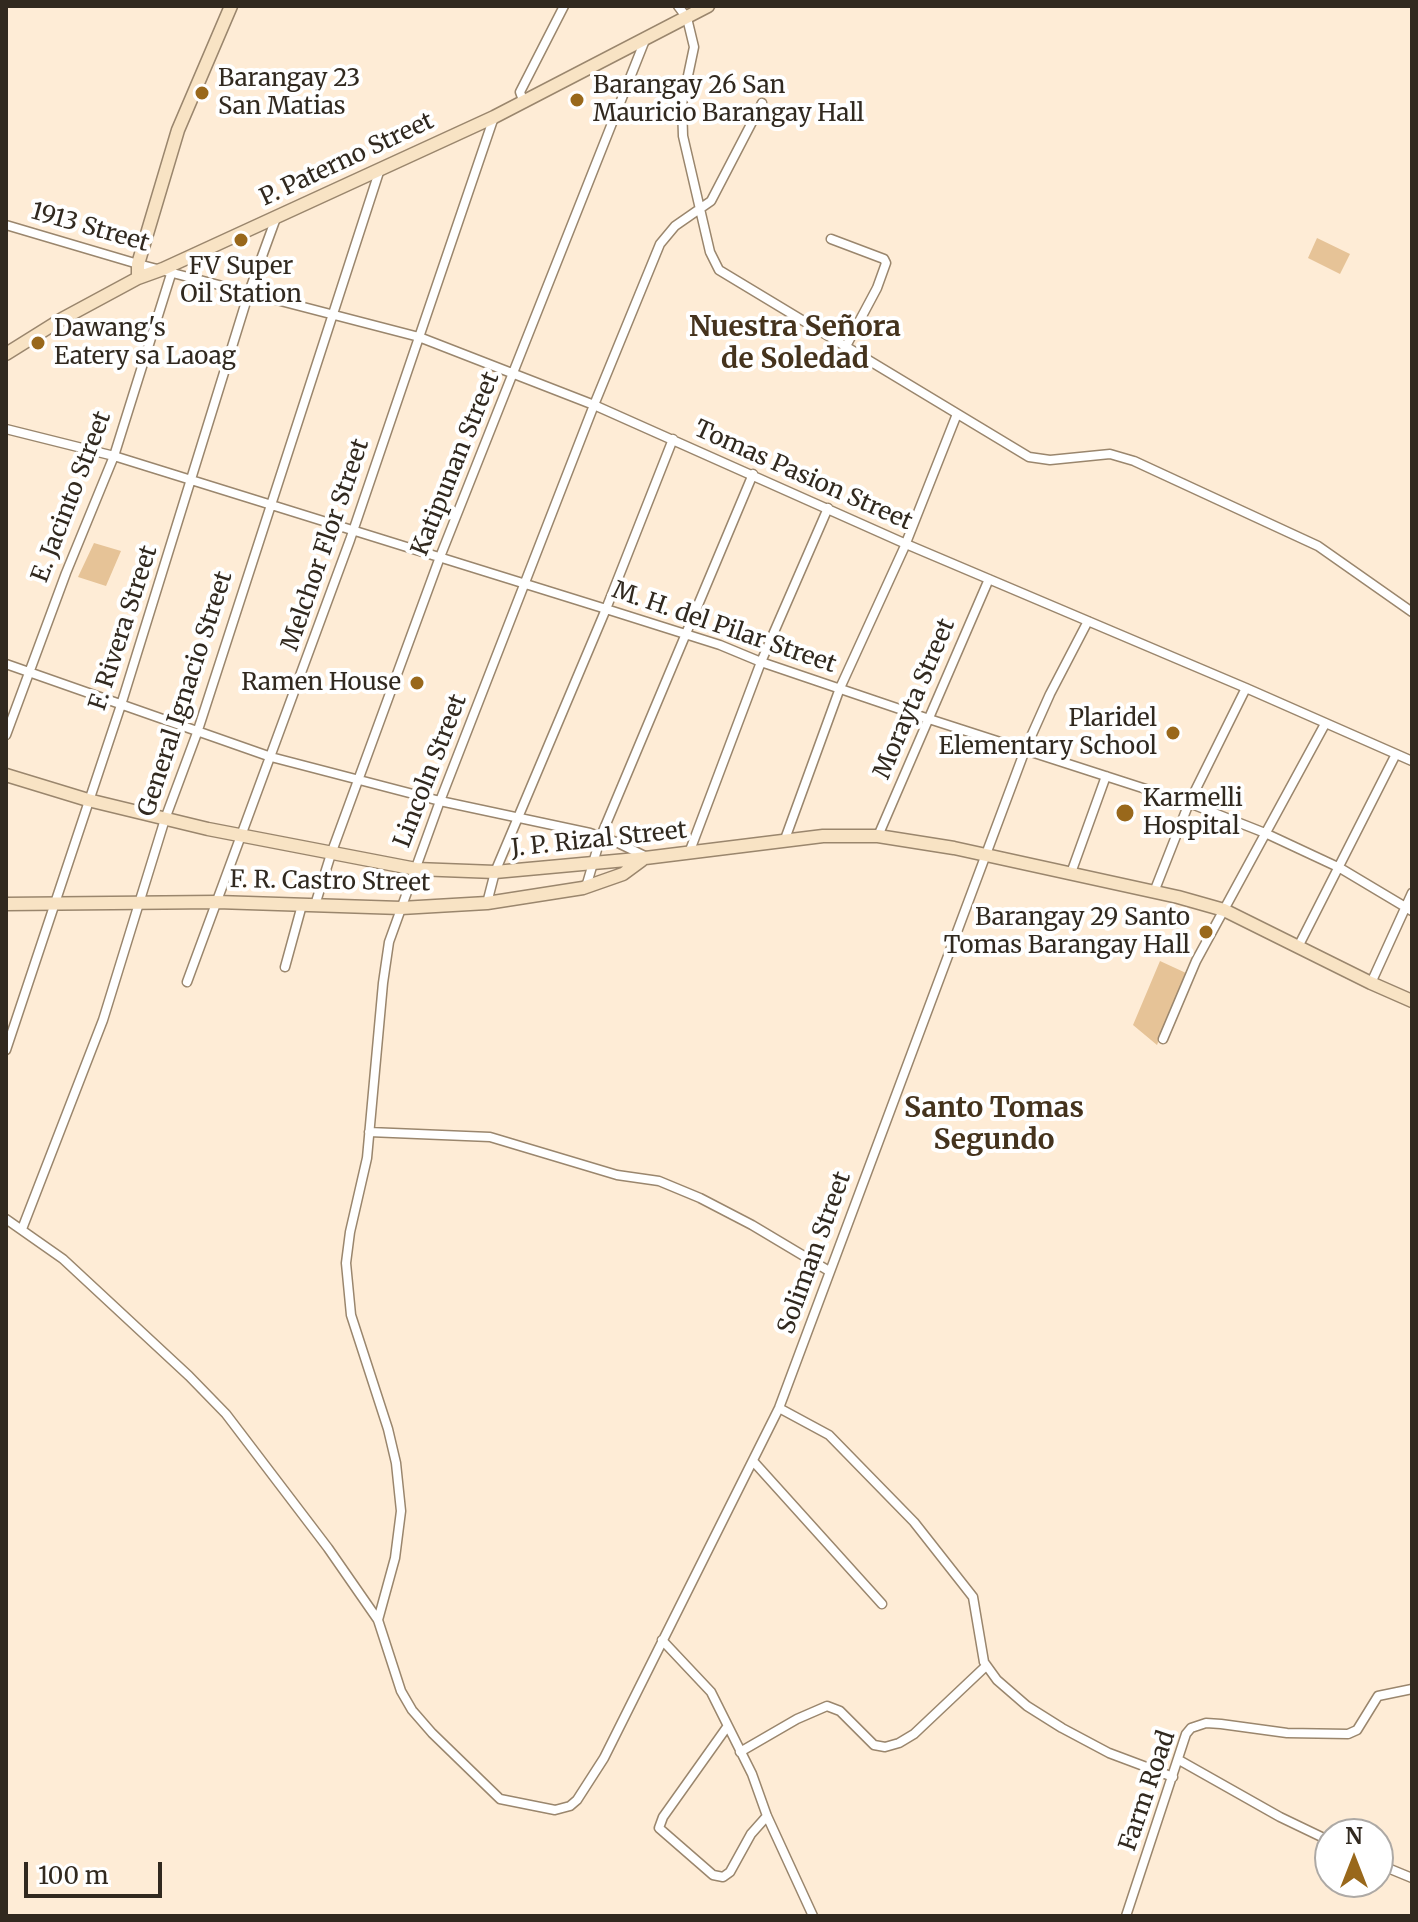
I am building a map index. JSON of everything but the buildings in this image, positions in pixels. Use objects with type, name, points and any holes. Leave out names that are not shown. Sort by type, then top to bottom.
[{"type":"main road","points":[[138,278],[138,264],[178,130],[231,6]]},
{"type":"main road","name":"P. Paterno Street","points":[[6,354],[138,278],[168,270],[524,103],[708,6]]},
{"type":"main road","name":"J. P. Rizal Street","points":[[6,775],[88,800],[242,837],[416,869],[495,872],[646,858],[785,839],[878,836],[985,854],[1199,902],[1224,910],[1412,1001]]},
{"type":"main road","name":"F. R. Castro Street","points":[[6,904],[217,902],[401,908],[487,903],[586,887],[623,874],[646,858]]},
{"type":"street","points":[[524,103],[520,92],[564,6]]},
{"type":"street","points":[[678,6],[687,18],[694,47],[682,104],[682,125],[713,262],[719,270],[1019,452],[1039,460],[1110,454],[1134,461],[1318,546],[1412,612]]},
{"type":"street","name":"Katipunan Street","points":[[285,967],[359,780],[440,557],[645,40]]},
{"type":"street","name":"Lincoln Street","points":[[378,1620],[395,1558],[401,1511],[396,1463],[351,1315],[346,1275],[350,1232],[367,1158],[387,953],[440,801],[660,244],[675,226],[711,201],[762,103]]},
{"type":"street","name":"Melchor Flor Street","points":[[187,982],[354,529],[494,117]]},
{"type":"street","name":"General Ignacio Street","points":[[22,1229],[103,1020],[165,819],[197,733],[381,168]]},
{"type":"street","name":"F. Rivera Street","points":[[6,1050],[121,705],[249,292],[276,217]]},
{"type":"street","name":"1913 Street","points":[[6,225],[168,270]]},
{"type":"street","points":[[831,239],[884,259],[886,263],[877,288],[845,348]]},
{"type":"street","name":"Tomas Pasion Street","points":[[168,270],[419,337],[514,373],[673,439],[906,544],[1412,761]]},
{"type":"street","name":"E. Jacinto Street","points":[[6,735],[66,573],[114,456],[168,270]]},
{"type":"street","points":[[785,839],[840,688],[906,544],[957,414]]},
{"type":"street","name":"M. H. del Pilar Street","points":[[6,429],[114,456],[354,529],[687,635],[929,719],[1189,803],[1265,833],[1340,868],[1409,909]]},
{"type":"street","points":[[487,903],[495,872],[606,609],[673,439]]},
{"type":"street","points":[[586,887],[601,836],[753,474]]},
{"type":"street","points":[[689,853],[761,662],[828,508]]},
{"type":"street","name":"Morayta Street","points":[[878,836],[989,579]]},
{"type":"street","name":"Soliman Street","points":[[378,1620],[401,1691],[412,1710],[493,1794],[510,1803],[555,1810],[570,1806],[577,1800],[604,1758],[779,1408],[1025,750],[1088,621]]},
{"type":"street","points":[[6,664],[271,757],[440,801],[601,836],[646,858]]},
{"type":"street","points":[[1154,892],[1189,803],[1246,688]]},
{"type":"street","points":[[1163,1039],[1196,961],[1325,724]]},
{"type":"street","points":[[1298,947],[1396,754]]},
{"type":"street","points":[[1071,873],[1106,776]]},
{"type":"street","points":[[1371,983],[1409,909],[1412,893]]},
{"type":"street","points":[[369,1132],[490,1137],[588,1167],[630,1177],[650,1178],[726,1211],[829,1271]]},
{"type":"street","points":[[6,1219],[63,1259],[212,1398],[328,1548],[378,1620]]},
{"type":"street","points":[[779,1408],[829,1435],[914,1522],[973,1597],[986,1666],[997,1680],[1027,1706],[1062,1728],[1109,1753],[1173,1777]]},
{"type":"street","points":[[753,1461],[882,1604]]},
{"type":"street","points":[[662,1640],[706,1685],[752,1774],[767,1816],[813,1916]]},
{"type":"street","points":[[740,1752],[797,1719],[827,1706],[840,1711],[874,1745],[885,1747],[899,1743],[914,1734],[986,1666]]},
{"type":"street","name":"Farm Road","points":[[1126,1916],[1186,1734],[1196,1725],[1221,1724],[1287,1733],[1348,1734],[1357,1730],[1378,1696],[1412,1689]]},
{"type":"street","points":[[727,1727],[663,1817],[659,1828],[713,1875],[720,1877],[730,1872],[751,1834],[767,1816]]},
{"type":"street","points":[[1179,1760],[1314,1833]]},
{"type":"shaded area","points":[[1317,238],[1350,254],[1340,274],[1308,258]]},
{"type":"shaded area","points":[[94,543],[121,551],[106,586],[78,577]]},
{"type":"shaded area","points":[[1160,961],[1186,973],[1157,1045],[1133,1025]]},
{"type":"place","name":"Barangay 23 San Matias","points":[[202,93]]},
{"type":"place","name":"Barangay 26 San Mauricio Barangay Hall","points":[[577,100]]},
{"type":"place","name":"FV Super Oil Station","points":[[241,240]]},
{"type":"place","name":"Dawang's Eatery sa Laoag","points":[[38,343]]},
{"type":"place","name":"Ramen House","points":[[417,683]]},
{"type":"place","name":"Plaridel Elementary School","points":[[1173,733]]},
{"type":"place","name":"Karmelli Hospital","points":[[1125,813]]},
{"type":"place","name":"Barangay 29 Santo Tomas Barangay Hall","points":[[1206,932]]},
{"type":"district","name":"Nuestra Señora de Soledad","points":[[795,344]]},
{"type":"district","name":"Santo Tomas Segundo","points":[[994,1125]]}]
